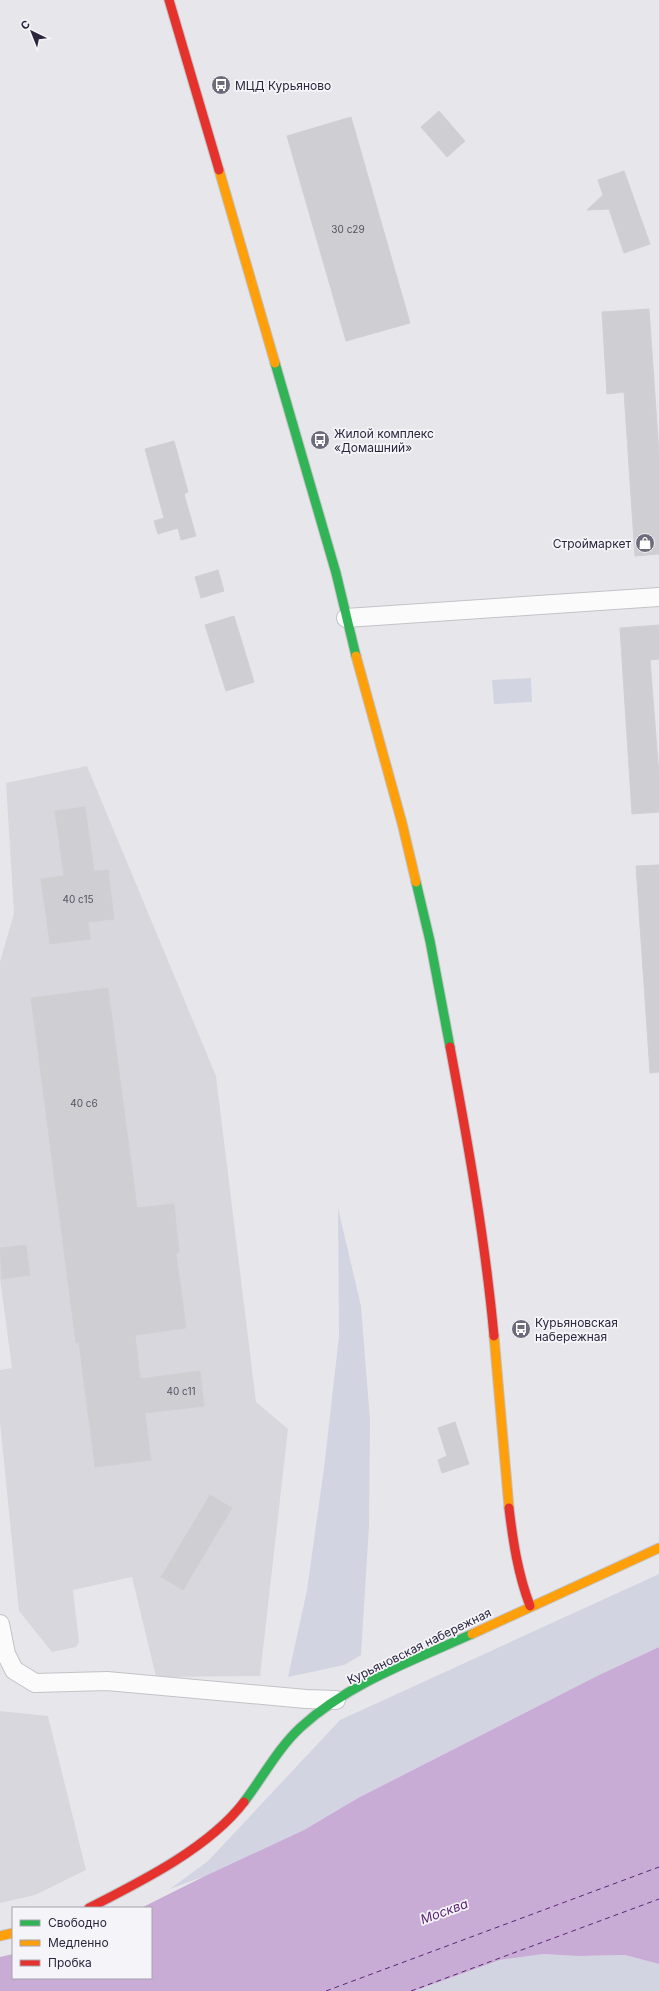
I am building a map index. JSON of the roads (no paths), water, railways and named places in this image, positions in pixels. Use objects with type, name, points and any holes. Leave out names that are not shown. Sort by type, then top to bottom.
[{"type":"street","points":[[169,0],[336,573],[356,658],[402,823],[433,956],[477,1201],[488,1279],[513,1546],[521,1582],[530,1606]]},
{"type":"street","points":[[346,618],[659,597]]},
{"type":"street","name":"Курьяновская набережная","points":[[91,1907],[148,1878],[202,1841],[236,1812],[255,1787],[274,1757],[301,1726],[336,1700],[384,1674],[659,1548]]},
{"type":"street","points":[[0,1624],[6,1654],[14,1670],[35,1683],[107,1681],[306,1699],[336,1700]]},
{"type":"street","points":[[0,1936],[12,1933]]},
{"type":"water","name":"Москва","points":[[659,1647],[659,1964],[625,1955],[577,1956],[543,1954],[500,1960],[414,1991],[0,1991],[0,1957],[12,1954],[12,1979],[152,1979],[152,1907],[143,1907],[205,1876],[304,1830],[358,1798],[597,1676]]},
{"type":"place","name":"МЦД Курьяново","points":[[221,85]]},
{"type":"place","name":"Жилой комплекс «Домашний»","points":[[320,440]]},
{"type":"place","name":"Строймаркет","points":[[645,543]]},
{"type":"place","name":"Курьяновская набережная","points":[[521,1329]]}]
